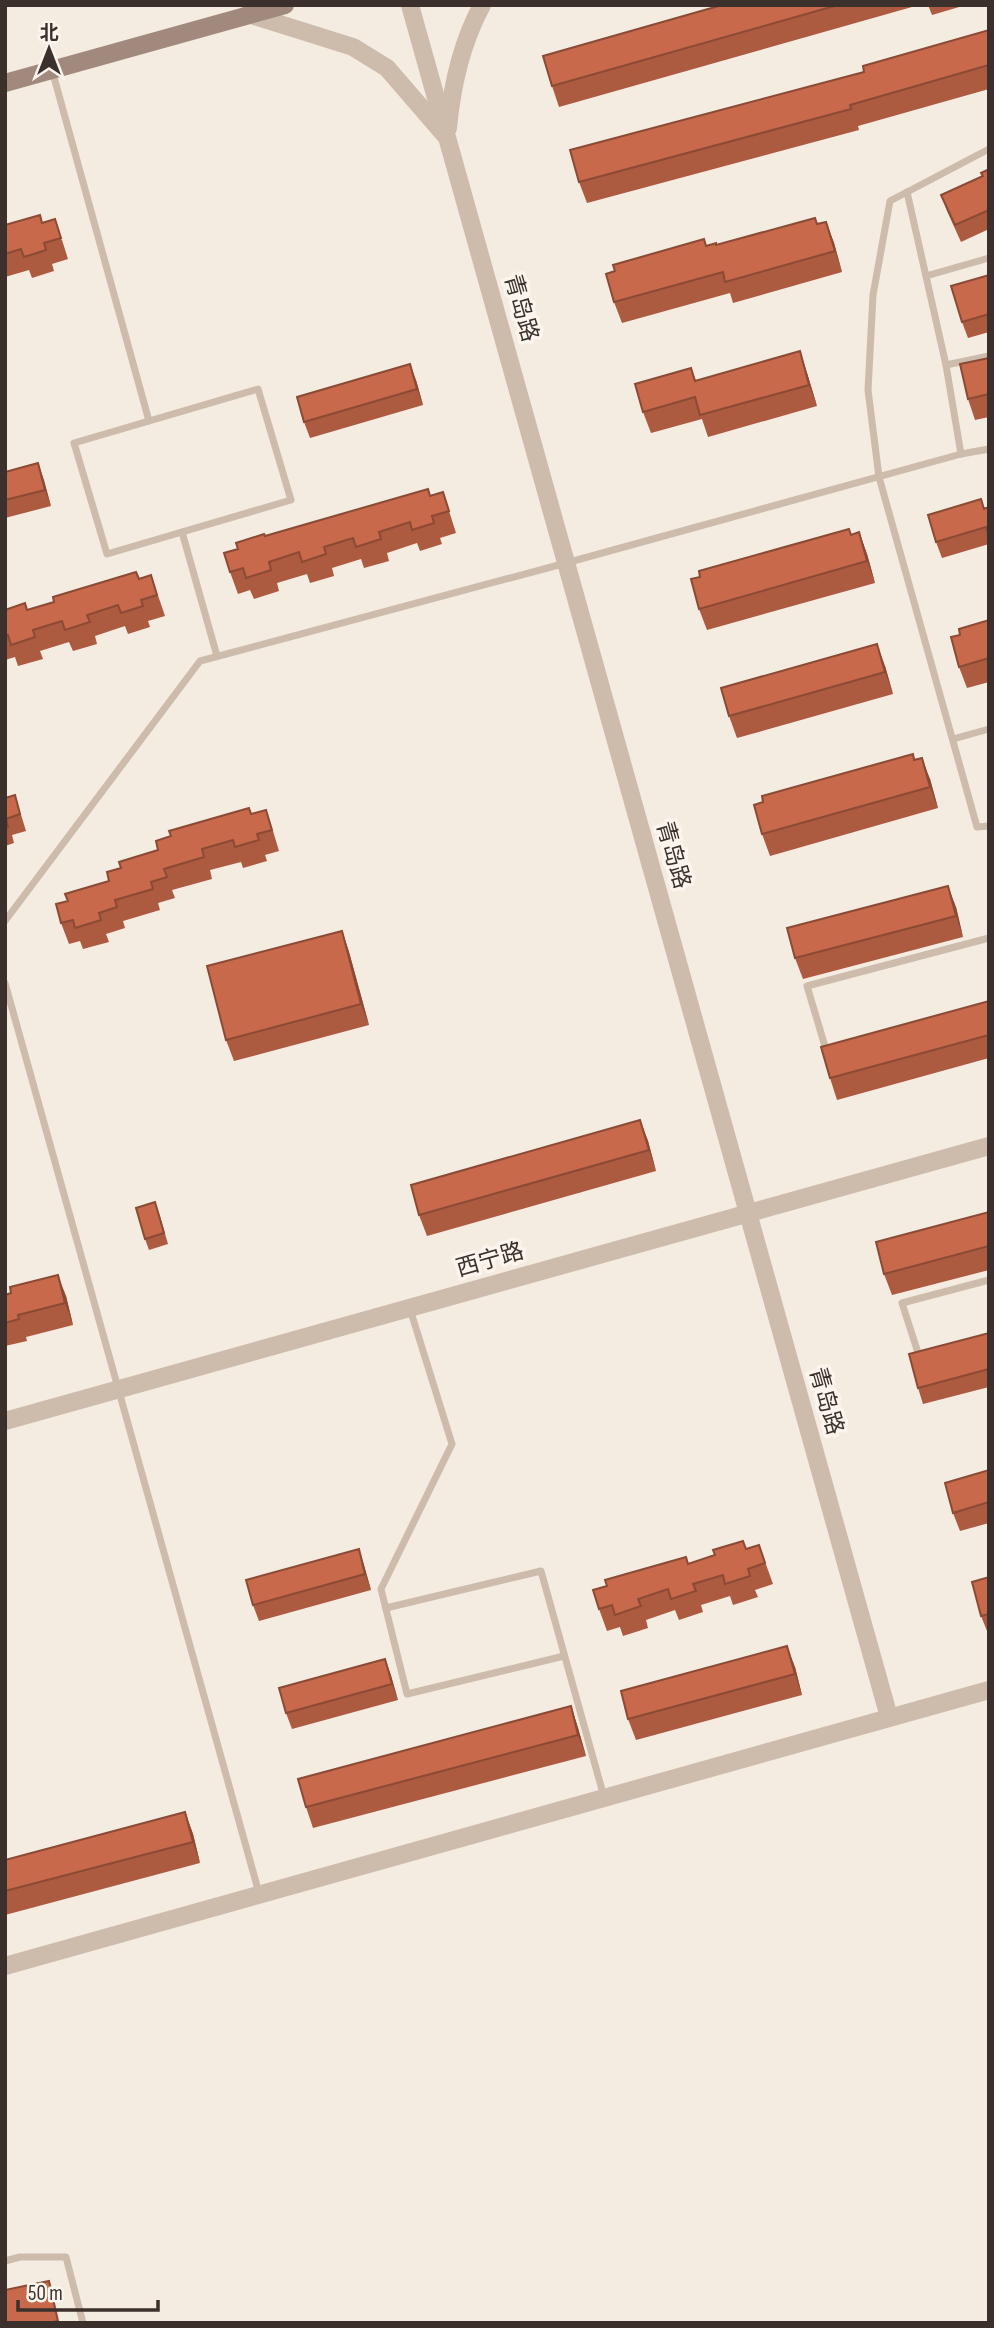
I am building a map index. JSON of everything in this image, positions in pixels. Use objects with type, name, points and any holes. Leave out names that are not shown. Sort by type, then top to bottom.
[{"type":"main road","points":[[5,83],[253,10],[285,5]]},
{"type":"street","name":"青岛路","points":[[410,5],[889,1717]]},
{"type":"street","points":[[447,138],[452,90],[468,32],[482,5]]},
{"type":"street","points":[[253,10],[354,47],[387,68],[447,138]]},
{"type":"street","name":"西宁路","points":[[5,1421],[989,1146]]},
{"type":"street","points":[[5,1966],[989,1690]]},
{"type":"lane","points":[[52,69],[149,421]]},
{"type":"lane","points":[[989,149],[890,201],[873,295],[868,390],[879,477],[978,827],[989,826]]},
{"type":"lane","points":[[907,192],[946,366],[961,454]]},
{"type":"lane","points":[[926,276],[989,258]]},
{"type":"lane","points":[[946,366],[989,356]]},
{"type":"lane","points":[[258,388],[291,500],[181,532],[107,554],[74,443],[258,388]]},
{"type":"lane","points":[[5,921],[200,661],[961,454],[989,449]]},
{"type":"lane","points":[[181,532],[217,656]]},
{"type":"lane","points":[[953,739],[989,729]]},
{"type":"lane","points":[[841,1051],[827,1054],[807,986],[989,938]]},
{"type":"lane","points":[[5,983],[260,1894]]},
{"type":"lane","points":[[930,1356],[919,1360],[902,1303],[989,1279]]},
{"type":"lane","points":[[410,1308],[452,1444],[381,1589],[407,1694],[564,1656]]},
{"type":"lane","points":[[386,1608],[541,1571],[604,1797]]},
{"type":"lane","points":[[5,2261],[20,2257],[66,2257],[83,2323]]},
{"type":"building","points":[[722,5],[838,5],[552,86],[543,56]]},
{"type":"building","points":[[989,30],[989,65],[850,105],[851,109],[579,182],[570,150],[864,72],[863,66]]},
{"type":"building","points":[[989,169],[989,210],[955,225],[941,195],[983,176],[981,173]]},
{"type":"building","points":[[40,215],[42,223],[55,219],[61,238],[44,243],[46,250],[24,257],[21,249],[5,254],[5,225]]},
{"type":"building","points":[[815,218],[817,224],[826,222],[835,251],[725,282],[723,272],[614,302],[606,274],[615,271],[613,265],[704,239],[706,246],[716,245]]},
{"type":"building","points":[[989,275],[989,314],[962,322],[951,286]]},
{"type":"building","points":[[800,351],[809,385],[700,415],[695,397],[643,412],[635,384],[691,368],[695,381]]},
{"type":"building","points":[[989,358],[989,394],[968,399],[960,364]]},
{"type":"building","points":[[410,364],[417,389],[304,422],[297,397]]},
{"type":"building","points":[[38,463],[45,490],[5,500],[5,472]]},
{"type":"building","points":[[428,489],[430,496],[443,492],[449,511],[432,516],[434,523],[412,530],[410,522],[379,532],[381,539],[356,547],[353,538],[324,547],[326,554],[302,562],[299,552],[269,562],[271,570],[246,578],[243,568],[230,572],[224,553],[238,549],[236,543]]},
{"type":"building","points":[[981,499],[984,509],[989,507],[989,536],[986,527],[936,542],[928,515]]},
{"type":"building","points":[[849,529],[851,535],[859,532],[867,561],[699,609],[691,579],[700,577],[699,571]]},
{"type":"building","points":[[136,572],[139,579],[151,575],[157,595],[141,600],[143,606],[121,613],[118,605],[87,615],[90,622],[65,630],[62,621],[33,630],[35,637],[11,645],[8,635],[5,636],[5,610],[25,603],[27,610],[54,602],[53,597]]},
{"type":"building","points":[[989,620],[989,658],[959,667],[951,637],[960,635],[959,629]]},
{"type":"building","points":[[877,644],[885,672],[729,716],[721,688]]},
{"type":"building","points":[[913,754],[914,760],[922,758],[930,787],[762,834],[754,805],[763,802],[762,796]]},
{"type":"building","points":[[15,795],[20,814],[6,819],[8,827],[5,828],[5,798]]},
{"type":"building","points":[[249,808],[251,814],[266,810],[272,830],[257,834],[259,840],[235,847],[233,840],[202,849],[204,857],[164,869],[167,877],[151,882],[153,889],[115,900],[117,907],[99,913],[101,920],[75,928],[73,920],[61,923],[56,904],[68,901],[65,894],[109,881],[107,872],[121,868],[119,862],[158,850],[156,841],[171,836],[169,831]]},
{"type":"building","points":[[948,886],[956,916],[795,958],[787,928]]},
{"type":"building","points":[[342,931],[361,1004],[226,1040],[207,966]]},
{"type":"building","points":[[989,1001],[989,1035],[830,1078],[821,1047]]},
{"type":"building","points":[[640,1120],[649,1150],[419,1215],[411,1185]]},
{"type":"building","points":[[155,1202],[164,1233],[145,1239],[136,1208]]},
{"type":"building","points":[[989,1212],[989,1246],[884,1274],[876,1242]]},
{"type":"building","points":[[58,1275],[65,1303],[18,1315],[19,1319],[5,1323],[5,1295],[11,1293],[10,1287]]},
{"type":"building","points":[[989,1333],[989,1369],[918,1388],[909,1354]]},
{"type":"building","points":[[989,1470],[989,1502],[953,1513],[945,1483]]},
{"type":"building","points":[[743,1541],[746,1549],[759,1545],[765,1563],[748,1569],[750,1576],[725,1584],[723,1575],[693,1584],[696,1591],[671,1599],[668,1589],[638,1599],[641,1606],[615,1615],[612,1605],[599,1609],[593,1590],[607,1586],[605,1580],[686,1557],[688,1564],[715,1555],[713,1550]]},
{"type":"building","points":[[359,1549],[365,1574],[253,1605],[246,1580]]},
{"type":"building","points":[[989,1577],[989,1614],[981,1616],[972,1582]]},
{"type":"building","points":[[787,1646],[795,1674],[628,1719],[621,1691]]},
{"type":"building","points":[[385,1659],[392,1684],[286,1713],[279,1688]]},
{"type":"building","points":[[571,1706],[578,1735],[306,1807],[298,1779]]},
{"type":"building","points":[[185,1812],[193,1842],[5,1891],[5,1860]]},
{"type":"building","points":[[49,2281],[58,2321],[5,2323],[5,2290]]}]
